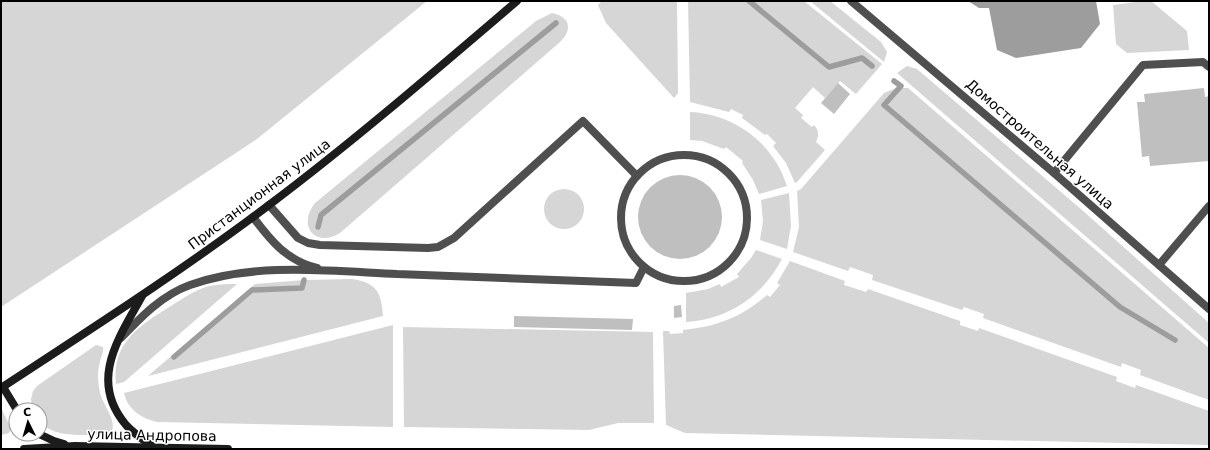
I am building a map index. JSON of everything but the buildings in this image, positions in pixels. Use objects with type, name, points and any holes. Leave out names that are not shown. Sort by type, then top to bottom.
[{"type":"main road","name":"Пристанционная улица","points":[[2,388],[143,294],[269,205],[356,138],[517,1]]},
{"type":"main road","points":[[143,294],[116,343],[108,367],[107,382],[111,399],[117,413],[127,426],[155,448]]},
{"type":"main road","points":[[2,388],[12,402]]},
{"type":"main road","name":"улица Андропова","points":[[48,438],[75,446]]},
{"type":"main road","name":"улица Андропова","points":[[24,449],[75,446],[228,449]]},
{"type":"street","name":"Домостроительная улица","points":[[851,1],[1054,173],[1209,309]]},
{"type":"street","points":[[1054,173],[1142,65],[1203,62],[1209,67]]},
{"type":"street","points":[[269,205],[288,229],[298,238],[308,243],[333,246],[438,247],[454,238],[583,121],[637,176]]},
{"type":"street","points":[[693,155],[711,161],[726,171],[738,186],[746,204],[747,222],[743,240],[734,257],[720,270],[703,278],[682,281],[662,277],[644,267],[630,252],[622,233],[621,213],[626,193],[637,176],[653,163],[672,156],[693,155]]},
{"type":"street","points":[[1159,265],[1209,206]]},
{"type":"street","points":[[253,217],[277,247],[291,258],[305,265],[331,271]]},
{"type":"street","points":[[116,343],[156,304],[188,285],[233,274],[257,271],[331,271],[636,283],[644,267]]},
{"type":"shaded area","points":[[1,1],[427,1],[257,139],[1,307]]},
{"type":"shaded area","points":[[602,1],[677,1],[678,93],[674,98],[606,23],[598,5]]},
{"type":"shaded area","points":[[688,1],[804,1],[882,64],[856,94],[840,81],[825,98],[813,87],[795,108],[803,115],[801,118],[812,127],[814,125],[816,127],[818,138],[816,142],[825,150],[797,182],[795,183],[786,163],[773,146],[776,143],[767,134],[765,135],[742,118],[743,115],[731,109],[729,112],[690,102]]},
{"type":"shaded area","points":[[810,1],[830,1],[881,42],[887,52],[884,62]]},
{"type":"shaded area","points":[[968,1],[1096,1],[1100,24],[1081,48],[1016,58],[997,50],[989,8],[979,8]]},
{"type":"shaded area","points":[[1151,1],[1187,31],[1189,50],[1127,53],[1116,44],[1113,5]]},
{"type":"shaded area","points":[[552,13],[563,17],[568,24],[567,33],[560,42],[340,233],[331,237],[323,238],[316,236],[311,232],[308,227],[308,220],[315,203],[536,21]]},
{"type":"shaded area","points":[[907,66],[917,69],[1082,210],[1209,323],[1209,343],[897,73]]},
{"type":"shaded area","points":[[896,88],[908,88],[1209,348],[1209,400],[1140,375],[1141,370],[1122,363],[1121,367],[983,318],[984,314],[964,307],[962,310],[872,280],[873,275],[850,267],[848,271],[793,252],[799,227],[797,191],[801,189],[884,93]]},
{"type":"shaded area","points":[[690,112],[722,118],[737,125],[750,134],[773,157],[787,186],[759,194],[753,180],[742,163],[743,161],[726,147],[724,149],[702,141],[690,140]]},
{"type":"shaded area","points":[[568,189],[575,192],[581,198],[584,209],[583,217],[575,226],[568,229],[560,229],[553,226],[545,217],[544,205],[547,198],[556,190]]},
{"type":"shaded area","points":[[789,193],[791,226],[787,249],[760,240],[763,221],[761,200]]},
{"type":"shaded area","points":[[756,250],[782,259],[774,272],[754,295],[730,311],[701,320],[686,322],[686,293],[708,289],[720,284],[721,287],[739,277],[737,274]]},
{"type":"shaded area","points":[[790,261],[845,281],[844,285],[866,292],[868,289],[960,321],[960,325],[978,331],[979,328],[1117,377],[1116,381],[1135,388],[1136,385],[1209,411],[1209,445],[685,433],[666,425],[663,331],[669,331],[670,334],[683,333],[683,330],[707,326],[728,320],[738,315],[758,303],[767,295],[770,297],[780,285],[777,283]]},
{"type":"shaded area","points":[[352,279],[367,283],[376,290],[381,301],[383,316],[148,376],[255,284],[304,280]]},
{"type":"shaded area","points":[[237,284],[124,382],[116,384],[118,357],[123,346],[139,328],[188,295],[214,285]]},
{"type":"shaded area","points":[[393,325],[393,427],[157,422],[141,416],[132,409],[124,393]]},
{"type":"shaded area","points":[[403,327],[653,332],[654,423],[618,423],[589,430],[404,427]]},
{"type":"shaded area","points":[[96,345],[103,347],[98,370],[98,381],[100,393],[113,424],[111,433],[107,435],[72,435],[63,434],[48,428],[48,402],[31,402],[33,391],[37,386]]},
{"type":"shaded area","points":[[1,408],[8,422],[8,433],[1,435]]},
{"type":"waterway","points":[[749,1],[829,67],[862,58],[872,66]]},
{"type":"waterway","points":[[318,227],[321,215],[556,23]]},
{"type":"waterway","points":[[894,81],[901,86],[884,105],[1120,307],[1175,340]]},
{"type":"waterway","points":[[174,357],[252,290],[302,288],[304,280]]}]
